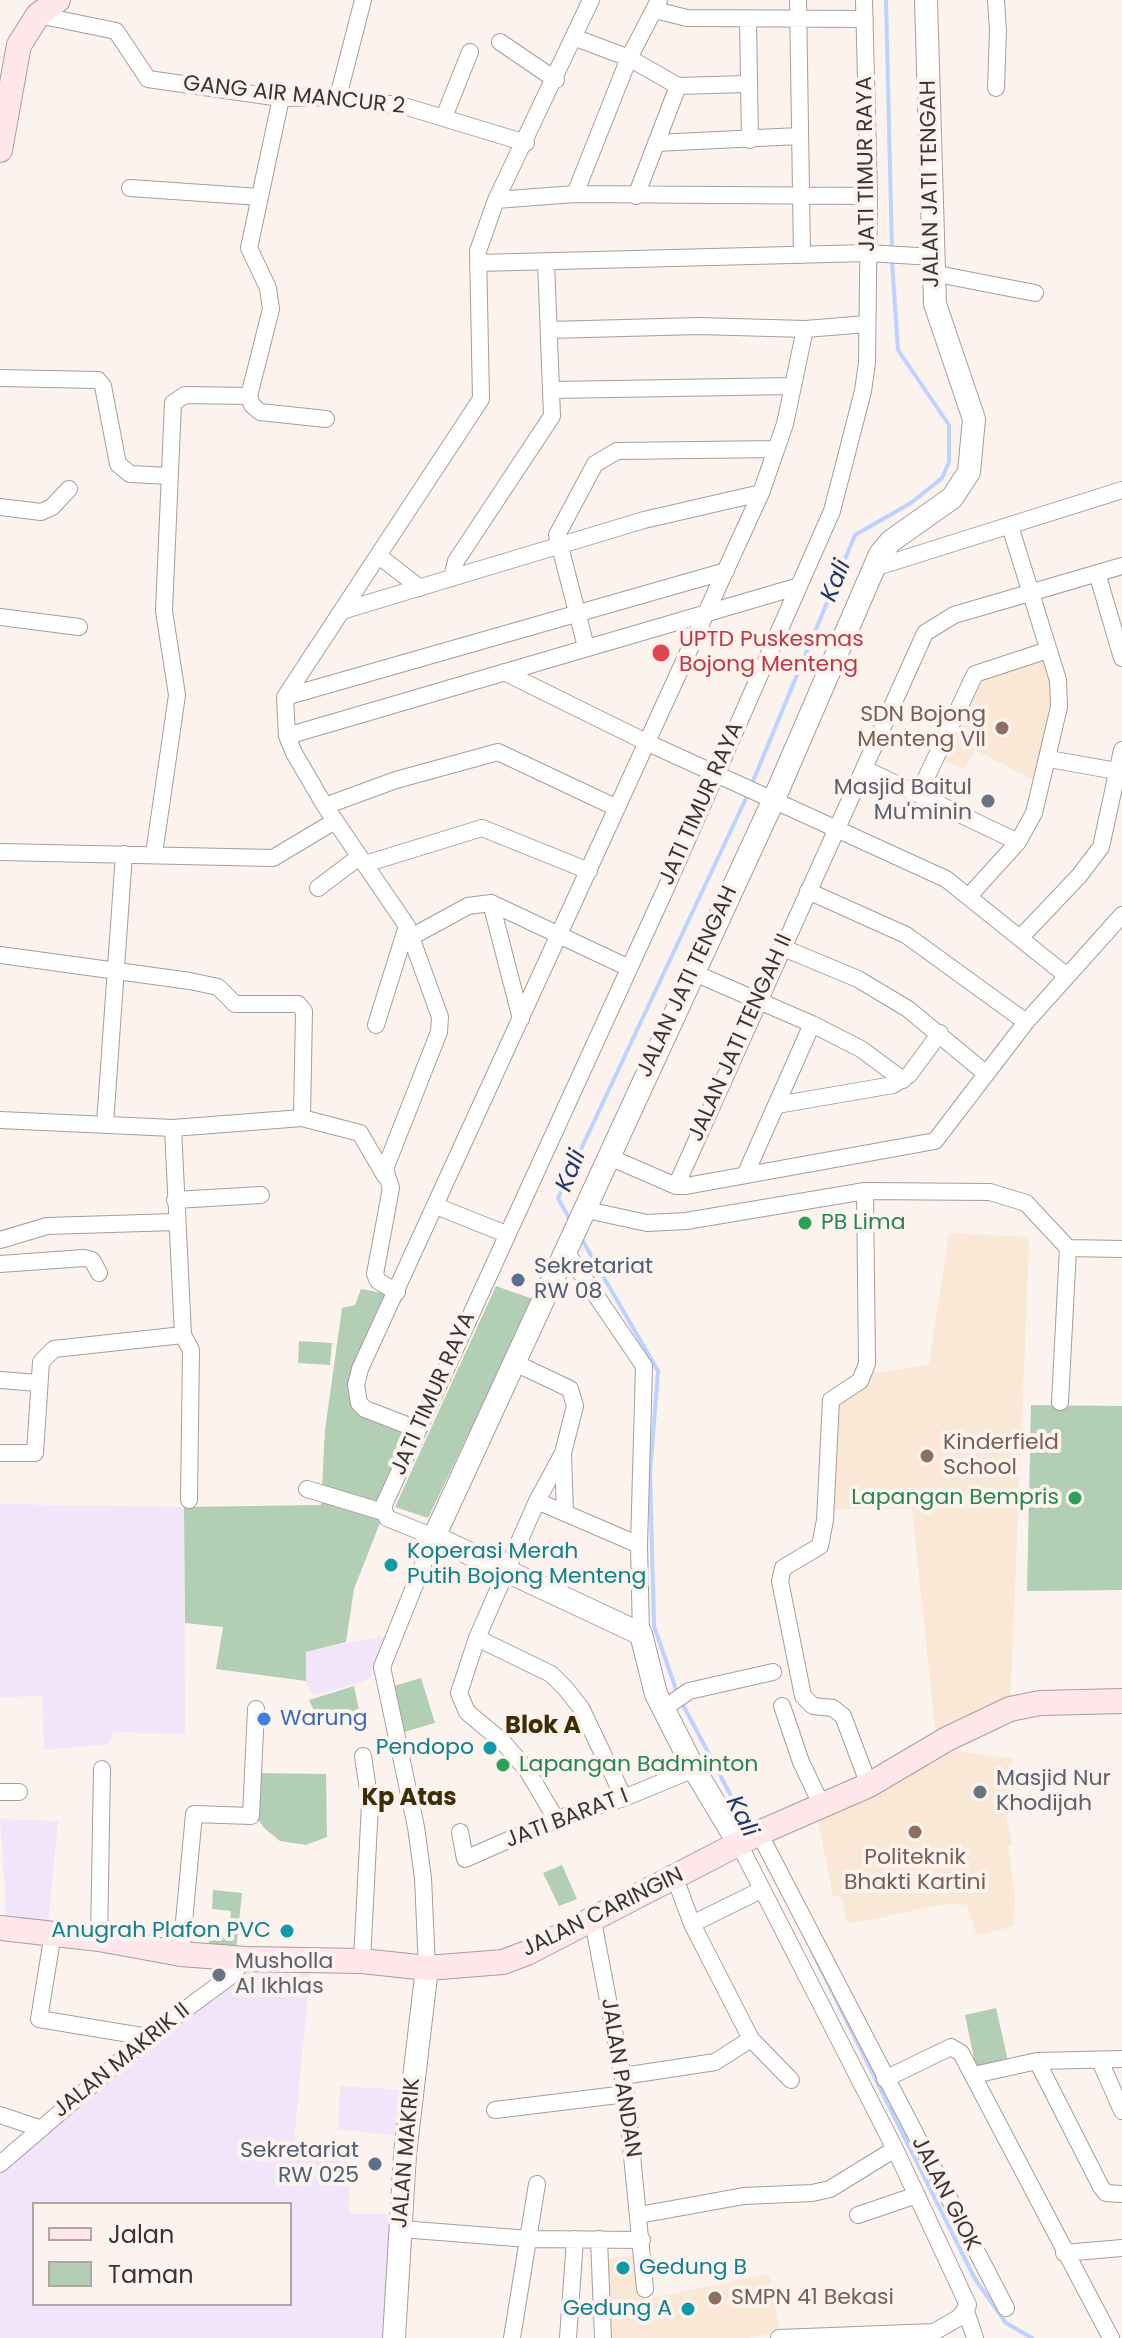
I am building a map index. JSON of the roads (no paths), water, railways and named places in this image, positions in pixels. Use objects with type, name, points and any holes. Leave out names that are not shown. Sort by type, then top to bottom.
[{"type":"main road","points":[[0,150],[19,45],[48,7]]},
{"type":"main road","name":"JALAN CARINGIN","points":[[0,1928],[99,1939],[181,1954],[246,1959],[362,1961],[427,1968],[503,1962],[527,1953],[592,1916],[675,1878],[749,1839],[869,1785],[937,1745],[1010,1709],[1040,1703],[1122,1701]]},
{"type":"street","points":[[338,97],[363,0]]},
{"type":"street","points":[[385,1176],[387,1163],[441,1025],[410,931],[325,806],[287,736],[285,697],[481,399],[478,263],[496,200],[576,38],[591,0]]},
{"type":"street","points":[[798,0],[802,255]]},
{"type":"street","name":"JATI TIMUR RAYA","points":[[383,1512],[417,1429],[506,1234],[629,968],[722,777],[796,587],[832,511],[863,391],[867,324],[884,254],[869,196],[864,0]]},
{"type":"street","name":"JALAN JATI TENGAH","points":[[434,1537],[880,554],[891,541],[952,498],[969,472],[975,443],[974,419],[935,304],[926,0]]},
{"type":"street","points":[[996,0],[996,88]]},
{"type":"street","points":[[575,194],[629,58],[657,5],[687,18],[865,19]]},
{"type":"street","name":"GANG AIR MANCUR 2","points":[[48,7],[116,31],[148,79],[281,98],[338,97],[404,106],[526,143]]},
{"type":"street","points":[[748,20],[746,84],[750,140]]},
{"type":"street","points":[[576,38],[629,58],[678,86],[746,84]]},
{"type":"street","points":[[500,42],[556,80]]},
{"type":"street","points":[[444,117],[470,52]]},
{"type":"street","points":[[636,196],[678,86]]},
{"type":"street","points":[[281,98],[249,248],[256,269],[268,288],[271,309],[249,396],[252,405],[260,412],[326,419]]},
{"type":"street","points":[[656,143],[799,136]]},
{"type":"street","points":[[130,188],[260,197]]},
{"type":"street","points":[[496,200],[575,194],[802,198],[869,196]]},
{"type":"street","points":[[478,263],[884,254],[1035,293]]},
{"type":"street","points":[[452,578],[456,561],[550,422],[553,390],[546,262]]},
{"type":"street","points":[[549,330],[699,326],[805,329],[867,324]]},
{"type":"street","points":[[417,1429],[365,1409],[355,1395],[360,1369],[761,493],[793,386],[805,329]]},
{"type":"street","points":[[0,378],[98,380],[103,386],[118,464],[130,474],[170,476]]},
{"type":"street","points":[[553,390],[793,386]]},
{"type":"street","points":[[154,854],[177,695],[164,611],[176,399],[185,395],[249,396]]},
{"type":"street","points":[[586,647],[558,546],[558,527],[595,464],[606,454],[617,451],[776,449]]},
{"type":"street","points":[[0,507],[41,512],[52,507],[69,489]]},
{"type":"street","points":[[874,568],[1122,490]]},
{"type":"street","points":[[345,610],[644,520],[761,493]]},
{"type":"street","points":[[970,895],[1018,842],[1034,813],[1049,759],[1060,689],[1010,526]]},
{"type":"street","points":[[379,556],[420,588]]},
{"type":"street","name":"JALAN JATI TENGAH II","points":[[676,1186],[757,1000],[925,633],[954,615],[1122,566]]},
{"type":"street","points":[[285,697],[726,571]]},
{"type":"street","points":[[1097,573],[1122,658]]},
{"type":"street","points":[[287,736],[796,587]]},
{"type":"street","points":[[0,617],[79,627]]},
{"type":"street","points":[[919,793],[975,674],[1048,650]]},
{"type":"street","points":[[504,672],[646,742],[934,872],[970,895],[1067,976]]},
{"type":"street","points":[[1021,937],[1079,876],[1101,847],[1120,772],[1122,750]]},
{"type":"street","points":[[325,806],[396,780],[498,752],[617,808]]},
{"type":"street","points":[[1049,759],[1120,772]]},
{"type":"street","points":[[865,769],[1018,842]]},
{"type":"street","points":[[0,852],[273,858],[335,821]]},
{"type":"street","points":[[318,888],[362,860],[482,828],[589,871]]},
{"type":"street","points":[[105,1124],[124,854]]},
{"type":"street","points":[[808,891],[906,935],[1026,1022]]},
{"type":"street","points":[[376,1025],[410,931],[468,906],[491,903],[629,968]]},
{"type":"street","points":[[491,903],[521,1019]]},
{"type":"street","points":[[607,1156],[676,1186],[935,1141],[984,1072],[1122,915]]},
{"type":"street","points":[[781,947],[858,979],[940,1033],[984,1072]]},
{"type":"street","points":[[0,955],[218,987],[235,1004],[293,1002],[302,1005],[302,1118]]},
{"type":"street","points":[[692,972],[812,1024],[861,1049],[903,1080]]},
{"type":"street","points":[[746,1173],[812,1024]]},
{"type":"street","points":[[777,1105],[865,1091],[903,1080],[940,1033]]},
{"type":"street","points":[[0,1120],[173,1128],[302,1118],[360,1133],[367,1139],[391,1188],[374,1268],[378,1281],[397,1292]]},
{"type":"street","points":[[173,1128],[183,1335],[191,1350],[189,1500]]},
{"type":"street","points":[[865,1191],[867,1364],[860,1381],[831,1400],[825,1520],[820,1546],[783,1568],[780,1581],[803,1696],[813,1706],[833,1708],[843,1716],[869,1785]]},
{"type":"street","points":[[975,2338],[966,2311],[967,2298],[895,2149],[761,1890],[749,1839],[694,1769],[673,1701],[649,1674],[641,1634],[639,1545],[644,1366],[574,1228],[686,1221],[865,1191],[1007,1195],[1037,1211],[1068,1248],[1060,1402]]},
{"type":"street","points":[[175,1200],[261,1195]]},
{"type":"street","points":[[436,1206],[506,1234]]},
{"type":"street","points":[[0,1240],[47,1226],[176,1222]]},
{"type":"street","points":[[1068,1248],[1122,1249]]},
{"type":"street","points":[[0,1264],[84,1258],[92,1260],[99,1273]]},
{"type":"street","points":[[0,1453],[28,1456],[36,1448],[41,1362],[54,1349],[183,1335]]},
{"type":"street","points":[[513,1362],[570,1389],[574,1396],[563,1453],[565,1513]]},
{"type":"street","points":[[0,1380],[38,1383]]},
{"type":"street","points":[[556,1819],[527,1770],[461,1703],[461,1681],[537,1501],[563,1453]]},
{"type":"street","points":[[307,1489],[383,1512],[387,1518],[641,1634]]},
{"type":"street","points":[[537,1501],[639,1545]]},
{"type":"street","points":[[427,1968],[423,1878],[416,1827],[382,1667],[434,1537]]},
{"type":"street","points":[[477,1638],[551,1674],[566,1689],[581,1708],[624,1798]]},
{"type":"street","points":[[673,1701],[773,1672]]},
{"type":"street","points":[[782,1706],[801,1762],[822,1806]]},
{"type":"street","points":[[181,1954],[194,1814],[251,1816],[256,1709]]},
{"type":"street","points":[[362,1961],[370,1804],[363,1756]]},
{"type":"street","points":[[99,1939],[102,1769]]},
{"type":"street","name":"JATI BARAT I","points":[[460,1832],[465,1859],[556,1819],[624,1798],[694,1769]]},
{"type":"street","points":[[0,1792],[19,1792]]},
{"type":"street","name":"JALAN GIOK","points":[[749,1839],[885,2079],[1006,2308]]},
{"type":"street","points":[[675,1878],[692,1924],[751,2039],[791,2080]]},
{"type":"street","points":[[692,1924],[761,1890]]},
{"type":"street","name":"JALAN PANDAN","points":[[592,1916],[626,2094],[645,2289]]},
{"type":"street","points":[[53,1933],[39,2019],[148,2037]]},
{"type":"street","name":"JALAN MAKRIK II","points":[[0,2164],[148,2037],[228,1978],[246,1959]]},
{"type":"street","name":"JALAN MAKRIK","points":[[394,2338],[409,2109],[427,1968]]},
{"type":"street","points":[[623,2076],[715,2062],[751,2039]]},
{"type":"street","points":[[885,2079],[951,2047],[961,2053],[1108,2332],[1122,2324]]},
{"type":"street","points":[[974,2075],[1037,2061],[1122,2059]]},
{"type":"street","points":[[1037,2061],[1101,2187],[1106,2193],[1122,2194]]},
{"type":"street","points":[[1100,2061],[1122,2111]]},
{"type":"street","points":[[495,2110],[626,2094]]},
{"type":"street","points":[[0,2115],[39,2128]]},
{"type":"street","points":[[639,2215],[744,2196],[812,2193],[830,2189],[895,2149]]},
{"type":"street","points":[[512,2338],[537,2184]]},
{"type":"street","points":[[858,2215],[917,2195]]},
{"type":"street","points":[[401,2229],[529,2239],[642,2240]]},
{"type":"street","points":[[568,2338],[575,2239]]},
{"type":"street","points":[[599,2239],[603,2338]]},
{"type":"street","points":[[1064,2253],[1122,2248]]},
{"type":"street","points":[[779,2338],[933,2335],[966,2311]]},
{"type":"waterway","name":"Kali","points":[[886,0],[892,252]]},
{"type":"waterway","name":"Kali","points":[[751,786],[855,535],[911,503],[942,478],[949,462],[949,425],[898,350],[892,261]]},
{"type":"waterway","name":"Kali","points":[[570,1220],[558,1198],[748,794]]},
{"type":"waterway","name":"Kali","points":[[581,1238],[658,1371],[650,1473],[654,1626],[678,1695]]},
{"type":"waterway","name":"Kali","points":[[682,1703],[749,1830]]},
{"type":"waterway","name":"Kali","points":[[812,1951],[975,2279],[1006,2323],[1032,2338]]},
{"type":"place","name":"UPTD Puskesmas Bojong Menteng","points":[[661,653]]},
{"type":"place","name":"SDN Bojong Menteng VII","points":[[1002,728]]},
{"type":"place","name":"Masjid Baitul Mu'minin","points":[[988,801]]},
{"type":"place","name":"PB Lima","points":[[805,1223]]},
{"type":"place","name":"Sekretariat RW 08","points":[[518,1280]]},
{"type":"place","name":"Kinderfield School","points":[[927,1456]]},
{"type":"place","name":"Lapangan Bempris","points":[[1075,1498]]},
{"type":"place","name":"Koperasi Merah Putih Bojong Menteng","points":[[391,1565]]},
{"type":"place","name":"Warung","points":[[264,1719]]},
{"type":"place","name":"Pendopo","points":[[490,1748]]},
{"type":"place","name":"Lapangan Badminton","points":[[503,1765]]},
{"type":"place","name":"Masjid Nur Khodijah","points":[[980,1792]]},
{"type":"place","name":"Politeknik Bhakti Kartini","points":[[915,1832]]},
{"type":"place","name":"Anugrah Plafon PVC","points":[[287,1931]]},
{"type":"place","name":"Musholla Al Ikhlas","points":[[219,1975]]},
{"type":"place","name":"Sekretariat RW 025","points":[[375,2164]]},
{"type":"place","name":"Gedung B","points":[[623,2268]]},
{"type":"place","name":"SMPN 41 Bekasi","points":[[715,2298]]},
{"type":"place","name":"Gedung A","points":[[688,2309]]},
{"type":"district","name":"Blok A","points":[[543,1727]]},
{"type":"district","name":"Kp Atas","points":[[409,1799]]}]
